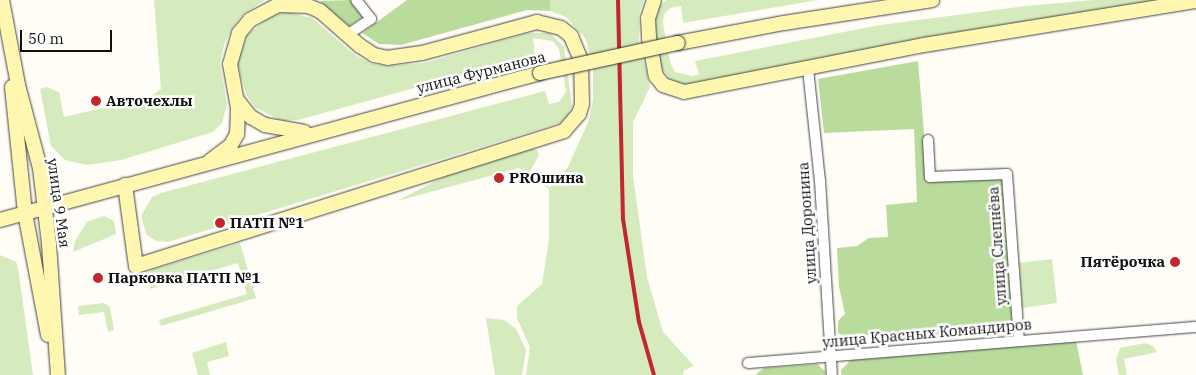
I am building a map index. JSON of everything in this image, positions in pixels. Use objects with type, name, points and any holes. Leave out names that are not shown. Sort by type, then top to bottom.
[{"type":"street","name":"улица 9 Мая","points":[[2,0],[8,39],[25,213],[57,375]]},
{"type":"street","points":[[347,35],[371,19],[356,0]]},
{"type":"street","points":[[654,0],[648,18],[649,38],[656,76],[663,85],[684,92],[705,90],[924,45],[1196,1]]},
{"type":"street","name":"улица Фурманова","points":[[0,220],[320,131],[540,73],[678,43],[784,23],[932,0]]},
{"type":"street","points":[[125,185],[136,266],[564,131],[579,114],[582,85],[577,48],[571,36],[548,22],[524,24],[404,58],[374,55],[347,35],[320,11],[308,6],[278,5],[263,11],[239,33],[232,48],[230,64],[238,108],[237,134],[231,145],[210,161]]},
{"type":"street","name":"улица 9 Мая","points":[[8,39],[40,168],[45,207],[57,375]]},
{"type":"street","name":"улица Доронина","points":[[808,69],[820,181],[832,375]]},
{"type":"street","points":[[234,93],[251,117],[264,125],[295,132],[320,131]]},
{"type":"street","name":"улица Слепнёва","points":[[928,140],[930,177],[1007,174],[1019,341]]},
{"type":"street","name":"улица Красных Командиров","points":[[748,363],[1196,327]]},
{"type":"green space","points":[[154,0],[265,0],[244,13],[232,28],[224,45],[220,64],[227,104],[222,123],[213,132],[121,160],[87,165],[65,160],[51,146],[40,89],[46,87],[59,92],[64,117],[150,97],[161,89]]},
{"type":"green space","points":[[351,0],[364,16],[349,26],[320,1]]},
{"type":"green space","points":[[407,0],[550,0],[550,11],[527,10],[401,45],[379,44],[362,33]]},
{"type":"green space","points":[[550,0],[644,0],[639,14],[639,41],[650,87],[633,122],[633,176],[647,277],[663,332],[694,366],[684,370],[683,375],[526,375],[530,347],[517,318],[517,306],[542,284],[549,240],[549,189],[533,178],[540,175],[547,177],[549,188],[568,167],[589,120],[593,100],[593,66],[585,38],[566,17],[550,11]]},
{"type":"green space","points":[[666,0],[818,0],[683,23],[681,6],[670,8],[664,14],[663,23],[670,62],[675,72],[693,76],[699,74],[695,61],[880,25],[1025,6],[1094,0],[1163,0],[924,38],[685,85],[673,83],[660,66],[654,30],[656,10]]},
{"type":"green space","points":[[286,12],[312,18],[355,55],[372,64],[388,66],[424,63],[528,33],[550,33],[564,47],[572,106],[568,116],[560,123],[168,242],[156,241],[146,234],[141,216],[152,197],[161,193],[545,91],[549,104],[559,102],[566,92],[559,49],[553,41],[533,38],[535,55],[298,120],[282,121],[256,108],[247,96],[237,64],[247,35],[271,16]]},
{"type":"green space","points":[[918,61],[928,180],[1003,179],[1013,329],[996,335],[880,339],[870,335],[847,337],[838,333],[838,321],[845,314],[839,287],[837,248],[857,246],[869,238],[888,237],[886,205],[917,202],[914,129],[824,133],[818,79]]},
{"type":"green space","points":[[529,149],[537,150],[539,155],[528,175],[519,168],[397,201],[447,175]]},
{"type":"green space","points":[[104,216],[114,221],[116,234],[73,252],[75,241],[87,222]]},
{"type":"green space","points":[[240,243],[256,298],[161,326],[159,320],[247,294],[238,263],[150,289],[148,276],[151,270]]},
{"type":"green space","points":[[0,255],[16,262],[18,268],[33,375],[0,375]]},
{"type":"green space","points":[[1052,259],[1057,303],[1022,308],[1019,263]]},
{"type":"green space","points":[[104,303],[110,307],[114,330],[108,332],[104,312],[79,315],[78,306]]},
{"type":"green space","points":[[486,318],[504,320],[516,329],[526,350],[522,375],[495,375]]},
{"type":"green space","points":[[1076,341],[1083,375],[841,375],[841,370],[851,360]]},
{"type":"green space","points":[[226,342],[229,356],[207,362],[210,375],[198,375],[192,353]]},
{"type":"green space","points":[[1145,343],[1153,346],[1157,352],[1124,359],[1127,375],[1119,375],[1116,360],[1120,348]]},
{"type":"green space","points":[[817,364],[825,371],[825,375],[755,375],[764,368]]},
{"type":"railway","points":[[618,0],[623,219],[639,322],[654,375]]},
{"type":"place","name":"Авточехлы","points":[[96,101]]},
{"type":"place","name":"PROшина","points":[[499,178]]},
{"type":"place","name":"ПАТП №1","points":[[220,223]]},
{"type":"place","name":"Пятёрочка","points":[[1175,262]]},
{"type":"place","name":"Парковка ПАТП №1","points":[[98,278]]}]
